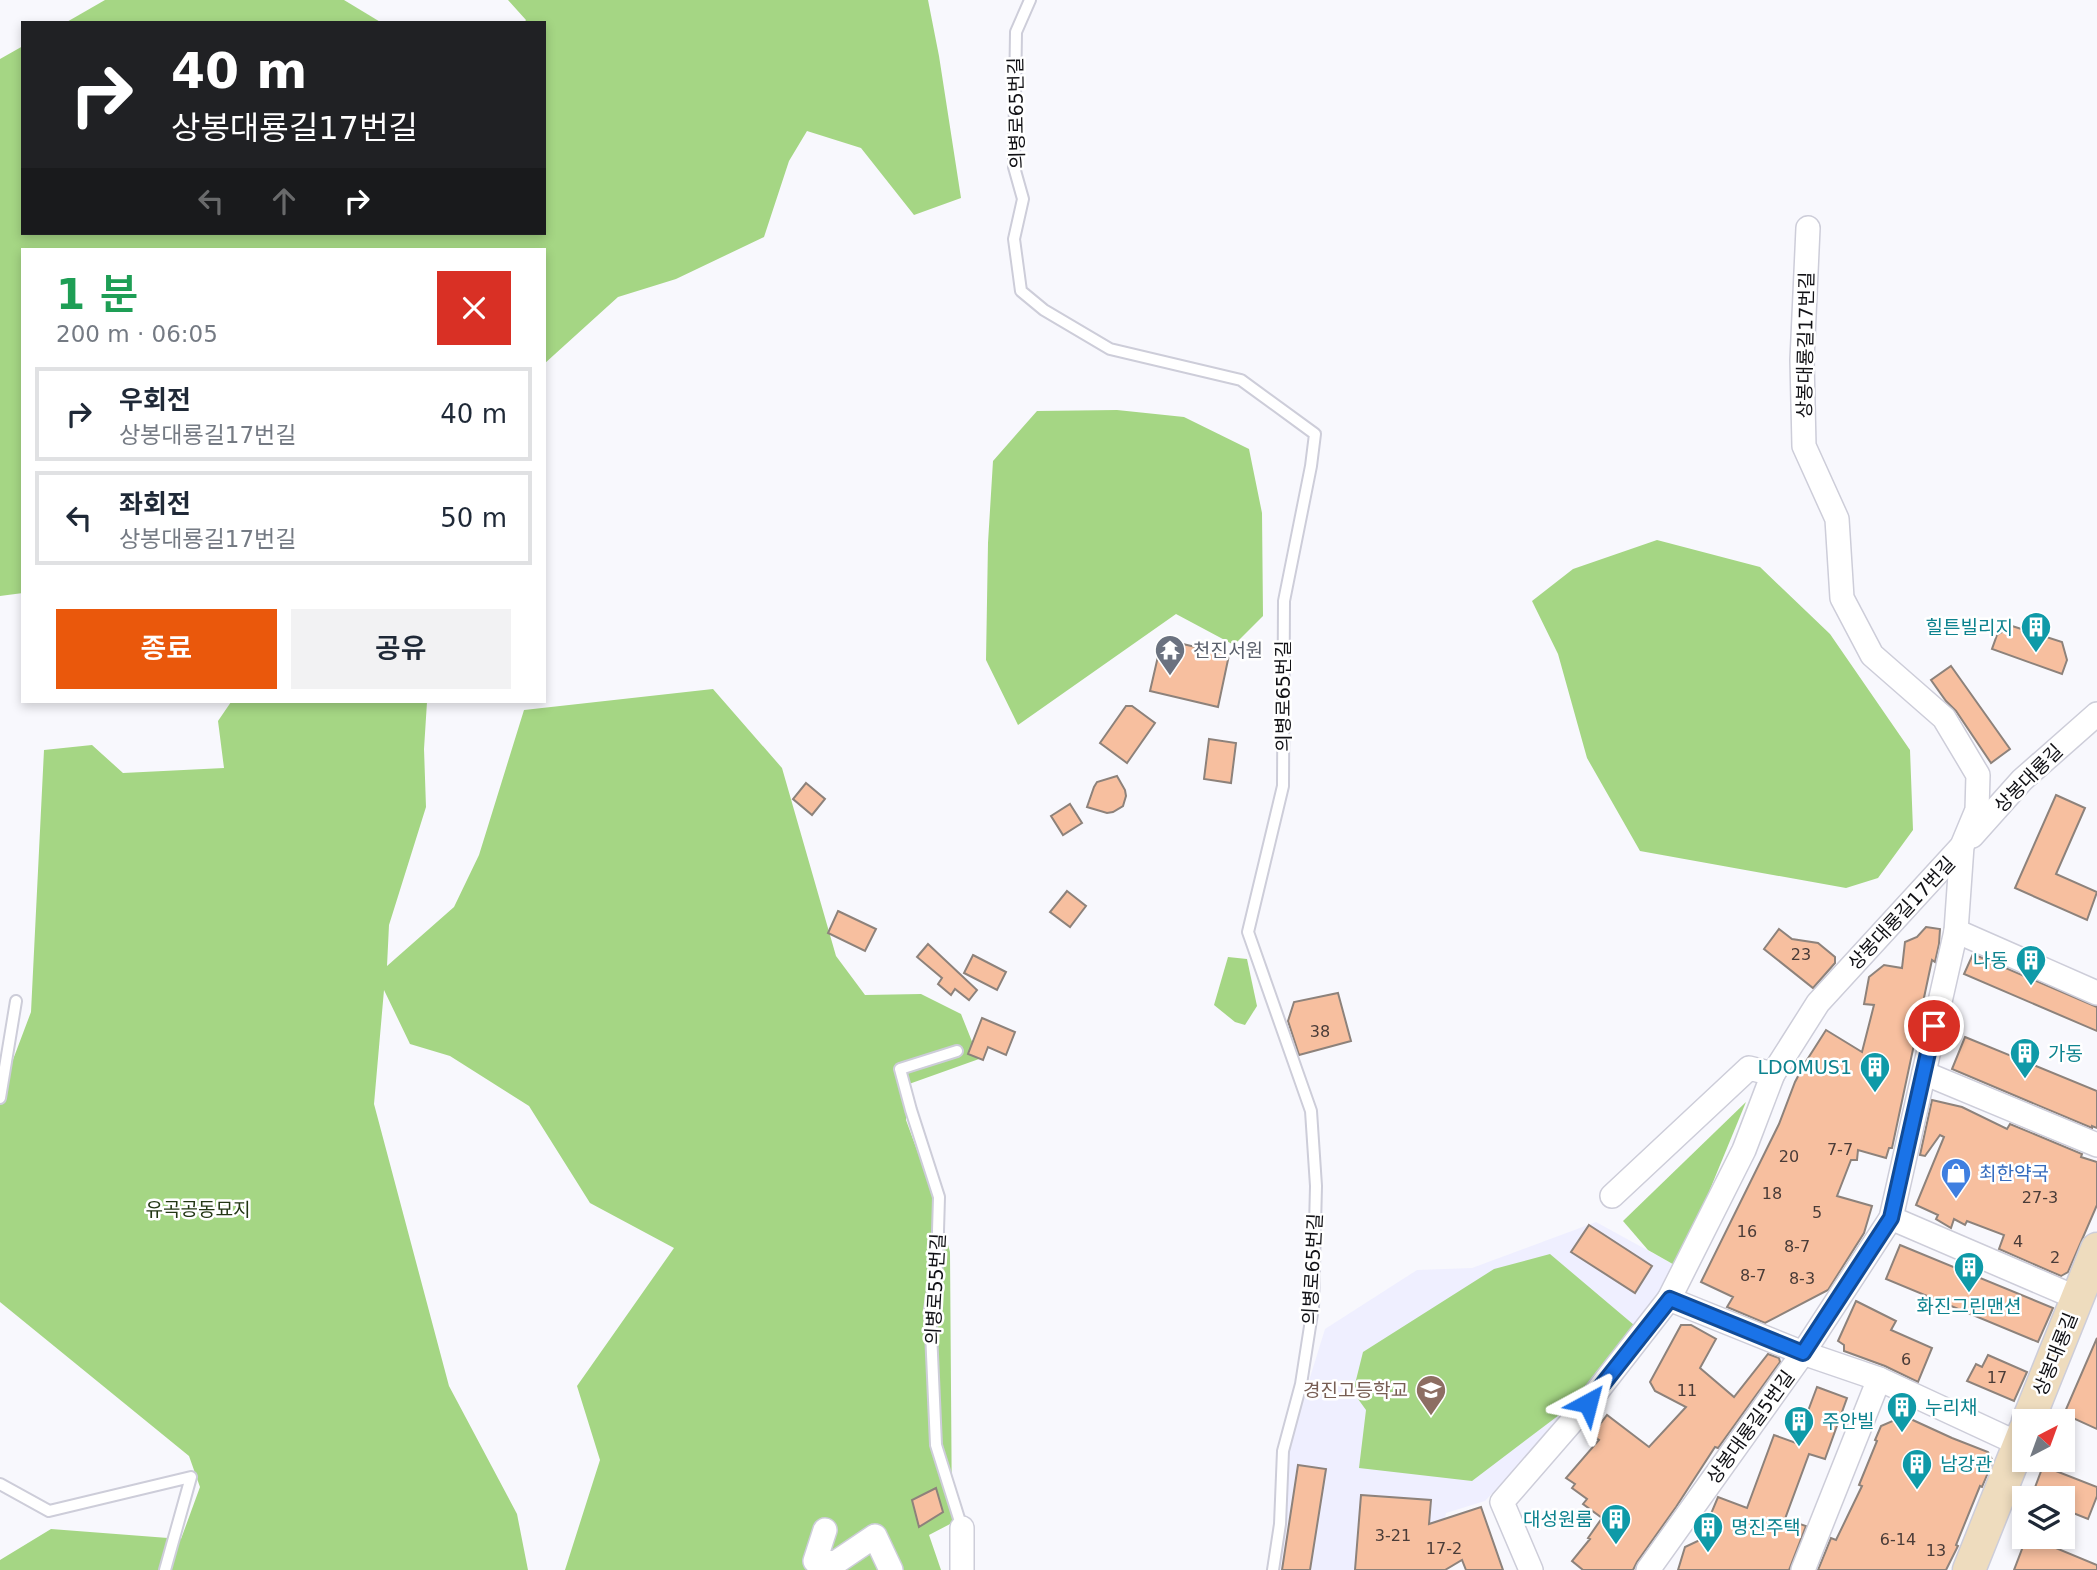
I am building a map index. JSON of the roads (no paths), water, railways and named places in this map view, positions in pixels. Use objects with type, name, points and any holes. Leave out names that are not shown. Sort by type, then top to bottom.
[{"type":"street","name":"상봉대룡길17번길","points":[[1670,1299],[1744,1150],[1773,1074],[1818,1003],[1962,846],[1977,810],[1978,775],[1944,718],[1872,655],[1842,598],[1836,519],[1804,446],[1802,360],[1808,228]]},
{"type":"street","name":"상봉대룡길","points":[[1962,846],[2022,780],[2097,714]]},
{"type":"street","points":[[1803,1353],[1891,1218],[1956,931],[1962,846]]},
{"type":"street","points":[[1956,931],[2097,993]]},
{"type":"street","points":[[1612,1196],[1749,1068],[1773,1074]]},
{"type":"street","points":[[1924,1073],[2097,1145]]},
{"type":"street","points":[[1891,1218],[2077,1298]]},
{"type":"street","name":"상봉대룡길","points":[[2033,1409],[2097,1249]]},
{"type":"street","points":[[1531,1570],[1502,1502],[1588,1403],[1670,1299],[1803,1353],[2012,1428]]},
{"type":"street","name":"상봉대룡길5번길","points":[[1648,1570],[1803,1353]]},
{"type":"street","points":[[1803,1570],[1879,1379]]},
{"type":"street","name":"상봉대룡길","points":[[1969,1570],[2012,1462]]},
{"type":"street","name":"의병로55번길","points":[[962,1528],[962,1570]]},
{"type":"street","points":[[825,1530],[816,1562],[835,1563],[875,1536],[891,1570]]},
{"type":"lane","name":"의병로65번길","points":[[1030,0],[1016,32],[1014,167],[1023,199],[1014,239],[1021,291],[1044,310],[1110,349],[1241,380],[1315,434],[1284,601],[1283,786],[1248,932],[1311,1111],[1316,1186],[1313,1307],[1301,1384],[1283,1451],[1280,1524],[1273,1570]]},
{"type":"lane","points":[[0,1098],[16,1001]]},
{"type":"lane","name":"의병로55번길","points":[[957,1051],[900,1069],[939,1197],[937,1265],[930,1309],[936,1445],[962,1528]]},
{"type":"lane","points":[[0,1484],[49,1511],[191,1476],[165,1570]]},
{"type":"place","name":"힐튼빌리지","points":[[2036,654]]},
{"type":"place","name":"천진서원","points":[[1170,677]]},
{"type":"place","name":"나동","points":[[2031,987]]},
{"type":"place","name":"가동","points":[[2025,1080]]},
{"type":"place","name":"LDOMUS1","points":[[1875,1094]]},
{"type":"place","name":"최한약국","points":[[1956,1200]]},
{"type":"place","name":"화진그린맨션","points":[[1969,1294]]},
{"type":"place","name":"경진고등학교","points":[[1431,1417]]},
{"type":"place","name":"누리채","points":[[1902,1434]]},
{"type":"place","name":"주안빌","points":[[1799,1448]]},
{"type":"place","name":"남강관","points":[[1917,1491]]},
{"type":"place","name":"대성원룸","points":[[1616,1546]]},
{"type":"place","name":"명진주택","points":[[1708,1554]]},
{"type":"park label","name":"유곡공동묘지","points":[[198,1209]]}]
